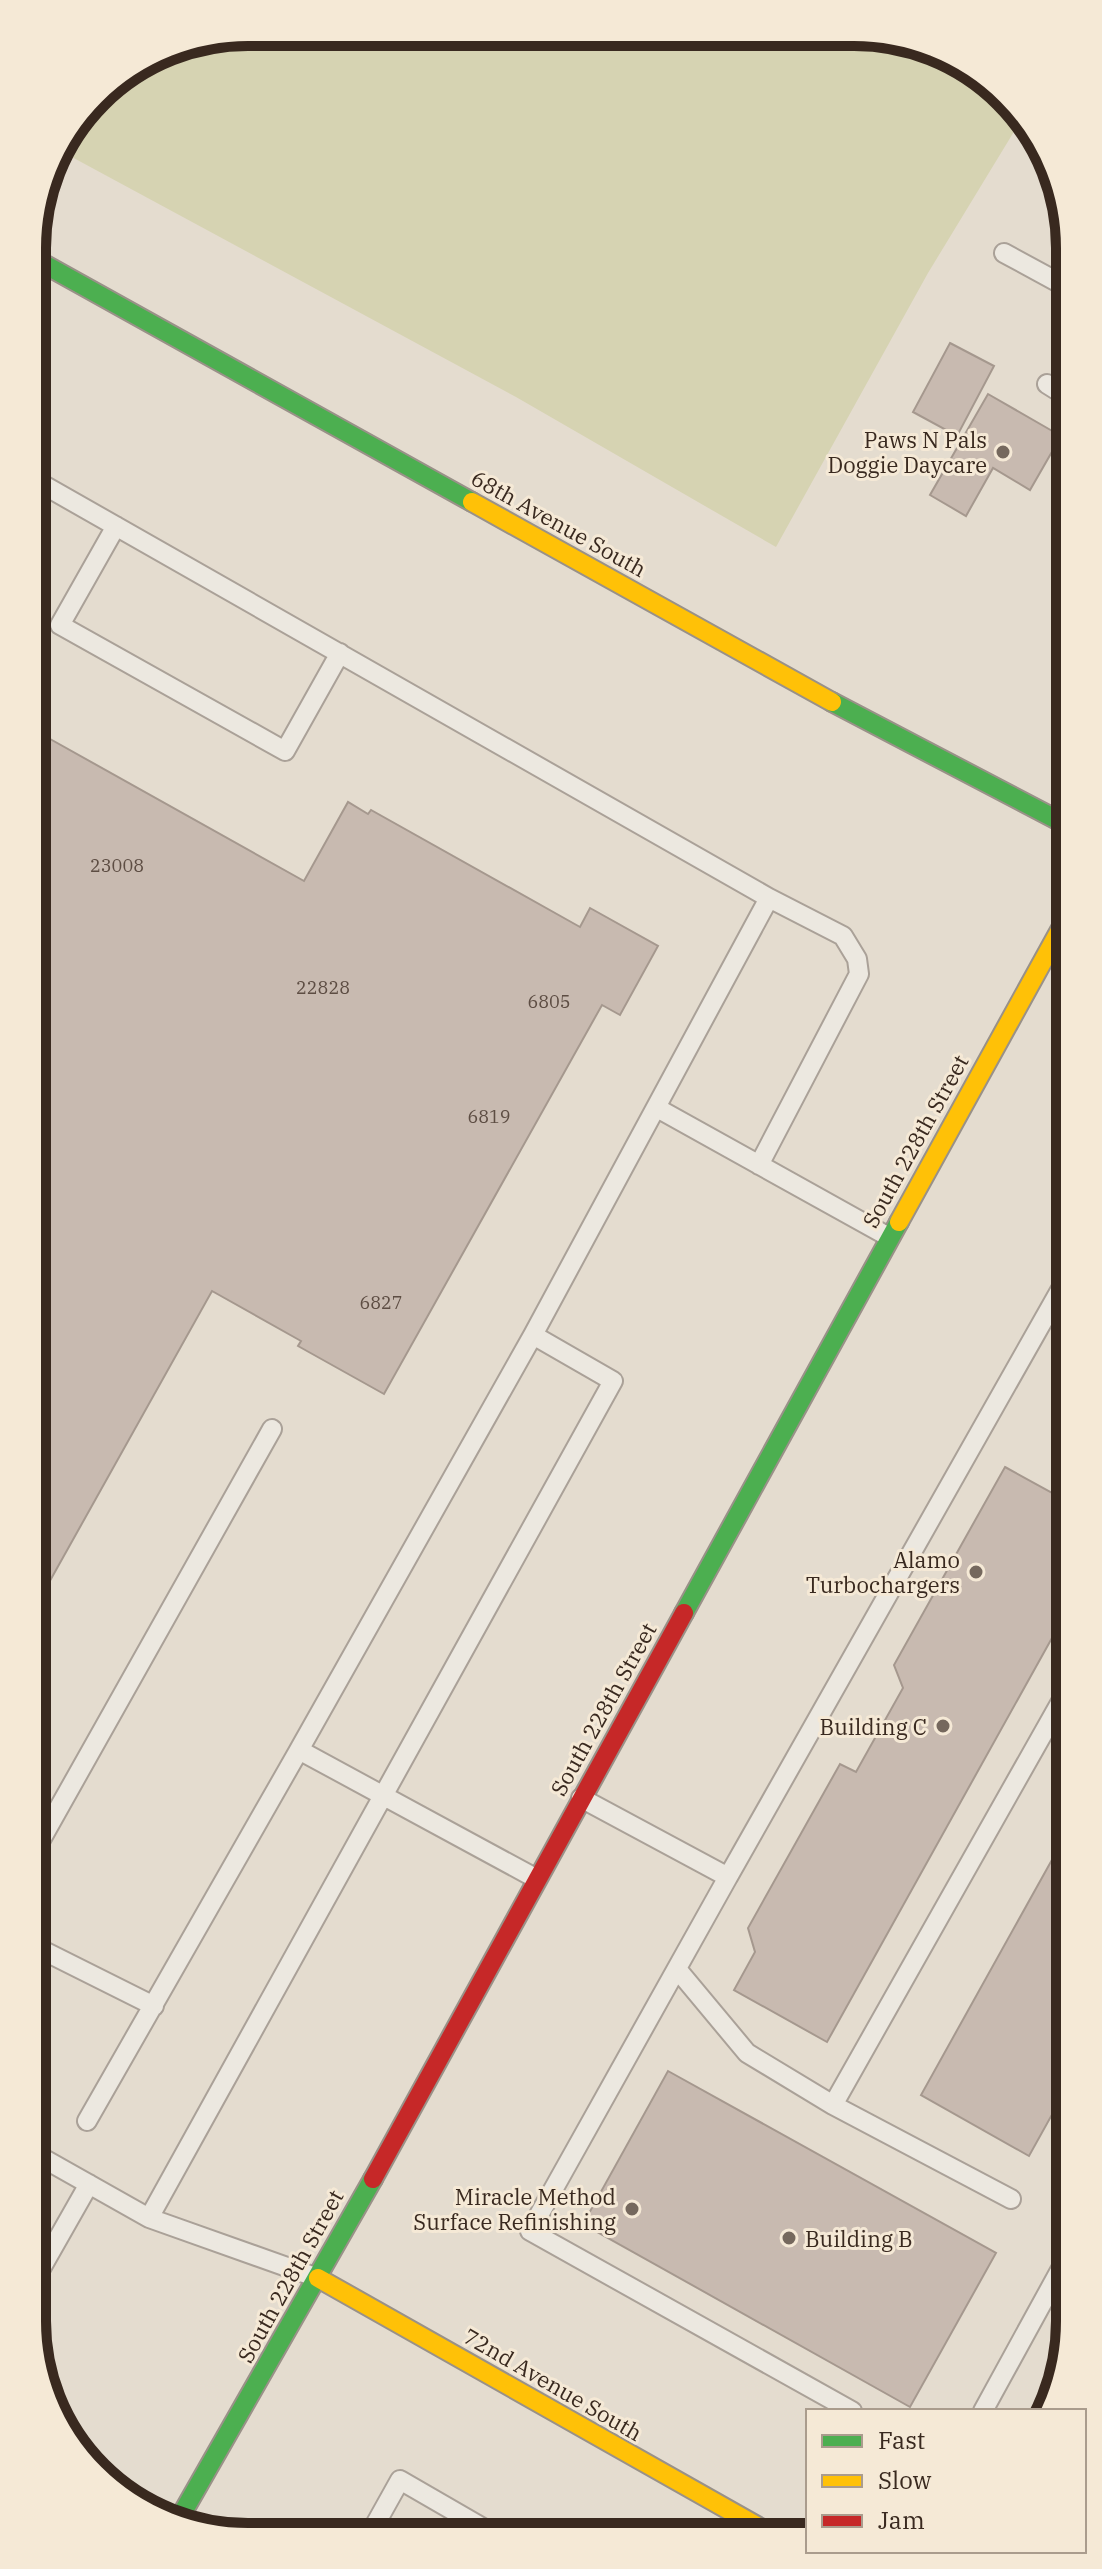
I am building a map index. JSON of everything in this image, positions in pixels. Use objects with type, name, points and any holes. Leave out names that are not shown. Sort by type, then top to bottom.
[{"type":"main road","name":"68th Avenue South","points":[[46,265],[805,688],[1056,819]]},
{"type":"main road","name":"South 228th Street","points":[[183,2512],[318,2278],[1056,937]]},
{"type":"main road","name":"72nd Avenue South","points":[[318,2278],[739,2523]]},
{"type":"lane","points":[[1004,253],[1056,281]]},
{"type":"lane","points":[[46,486],[769,898],[843,936],[857,959],[859,974],[759,1165]]},
{"type":"lane","points":[[116,526],[60,625],[285,751],[340,653]]},
{"type":"lane","points":[[87,2121],[533,1335],[769,898]]},
{"type":"lane","points":[[657,1108],[889,1237]]},
{"type":"lane","points":[[848,2409],[530,2231],[1056,1298]]},
{"type":"lane","points":[[149,2218],[613,1381],[533,1335]]},
{"type":"lane","points":[[46,1831],[272,1429]]},
{"type":"lane","points":[[833,2105],[1056,1710]]},
{"type":"lane","points":[[299,1750],[537,1879]]},
{"type":"lane","points":[[581,1798],[728,1877]]},
{"type":"lane","points":[[46,1952],[154,2006]]},
{"type":"lane","points":[[677,1969],[747,2053],[833,2105],[1011,2199]]},
{"type":"lane","points":[[46,2160],[149,2218],[318,2278]]},
{"type":"lane","points":[[46,2260],[89,2184]]},
{"type":"lane","points":[[984,2409],[1056,2278]]},
{"type":"lane","points":[[376,2523],[400,2480],[474,2523]]},
{"type":"shaded area","points":[[235,46],[867,46],[919,57],[943,67],[977,88],[997,105],[1016,128],[928,273],[776,547],[516,397],[69,155],[73,147],[105,105],[136,80],[171,61]]},
{"type":"building","points":[[950,343],[994,366],[957,436],[913,412]]},
{"type":"building","name":"Paws N Pals Doggie Daycare","points":[[988,394],[1056,433],[1056,445],[1030,490],[993,468],[966,516],[930,495]]},
{"type":"building","points":[[46,737],[304,881],[348,802],[368,814],[371,810],[580,927],[590,908],[658,946],[620,1015],[602,1005],[384,1394],[298,1346],[301,1341],[212,1291],[46,1588]]},
{"type":"building","name":"Building C","points":[[1005,1467],[1056,1495],[1056,1631],[827,2042],[734,1990],[755,1952],[748,1928],[840,1764],[856,1772],[903,1688],[894,1665]]},
{"type":"building","points":[[1056,1853],[1056,2107],[1029,2156],[921,2095]]},
{"type":"building","name":"Building B","points":[[668,2071],[996,2253],[910,2407],[583,2224]]},
{"type":"traffic: fast","points":[[46,265],[472,502]]},
{"type":"traffic: fast","points":[[832,702],[1056,819]]},
{"type":"traffic: fast","points":[[684,1613],[899,1222]]},
{"type":"traffic: fast","points":[[183,2512],[373,2179]]},
{"type":"traffic: slow","points":[[472,502],[832,702]]},
{"type":"traffic: slow","points":[[899,1222],[1056,937]]},
{"type":"traffic: slow","points":[[318,2278],[752,2523]]},
{"type":"traffic: jam","points":[[373,2179],[684,1613]]},
{"type":"place","name":"Paws N Pals Doggie Daycare","points":[[1003,452]]},
{"type":"place","name":"Alamo Turbochargers","points":[[976,1572]]},
{"type":"place","name":"Building C","points":[[943,1726]]},
{"type":"place","name":"Miracle Method Surface Refinishing","points":[[632,2209]]},
{"type":"place","name":"Building B","points":[[789,2238]]}]
